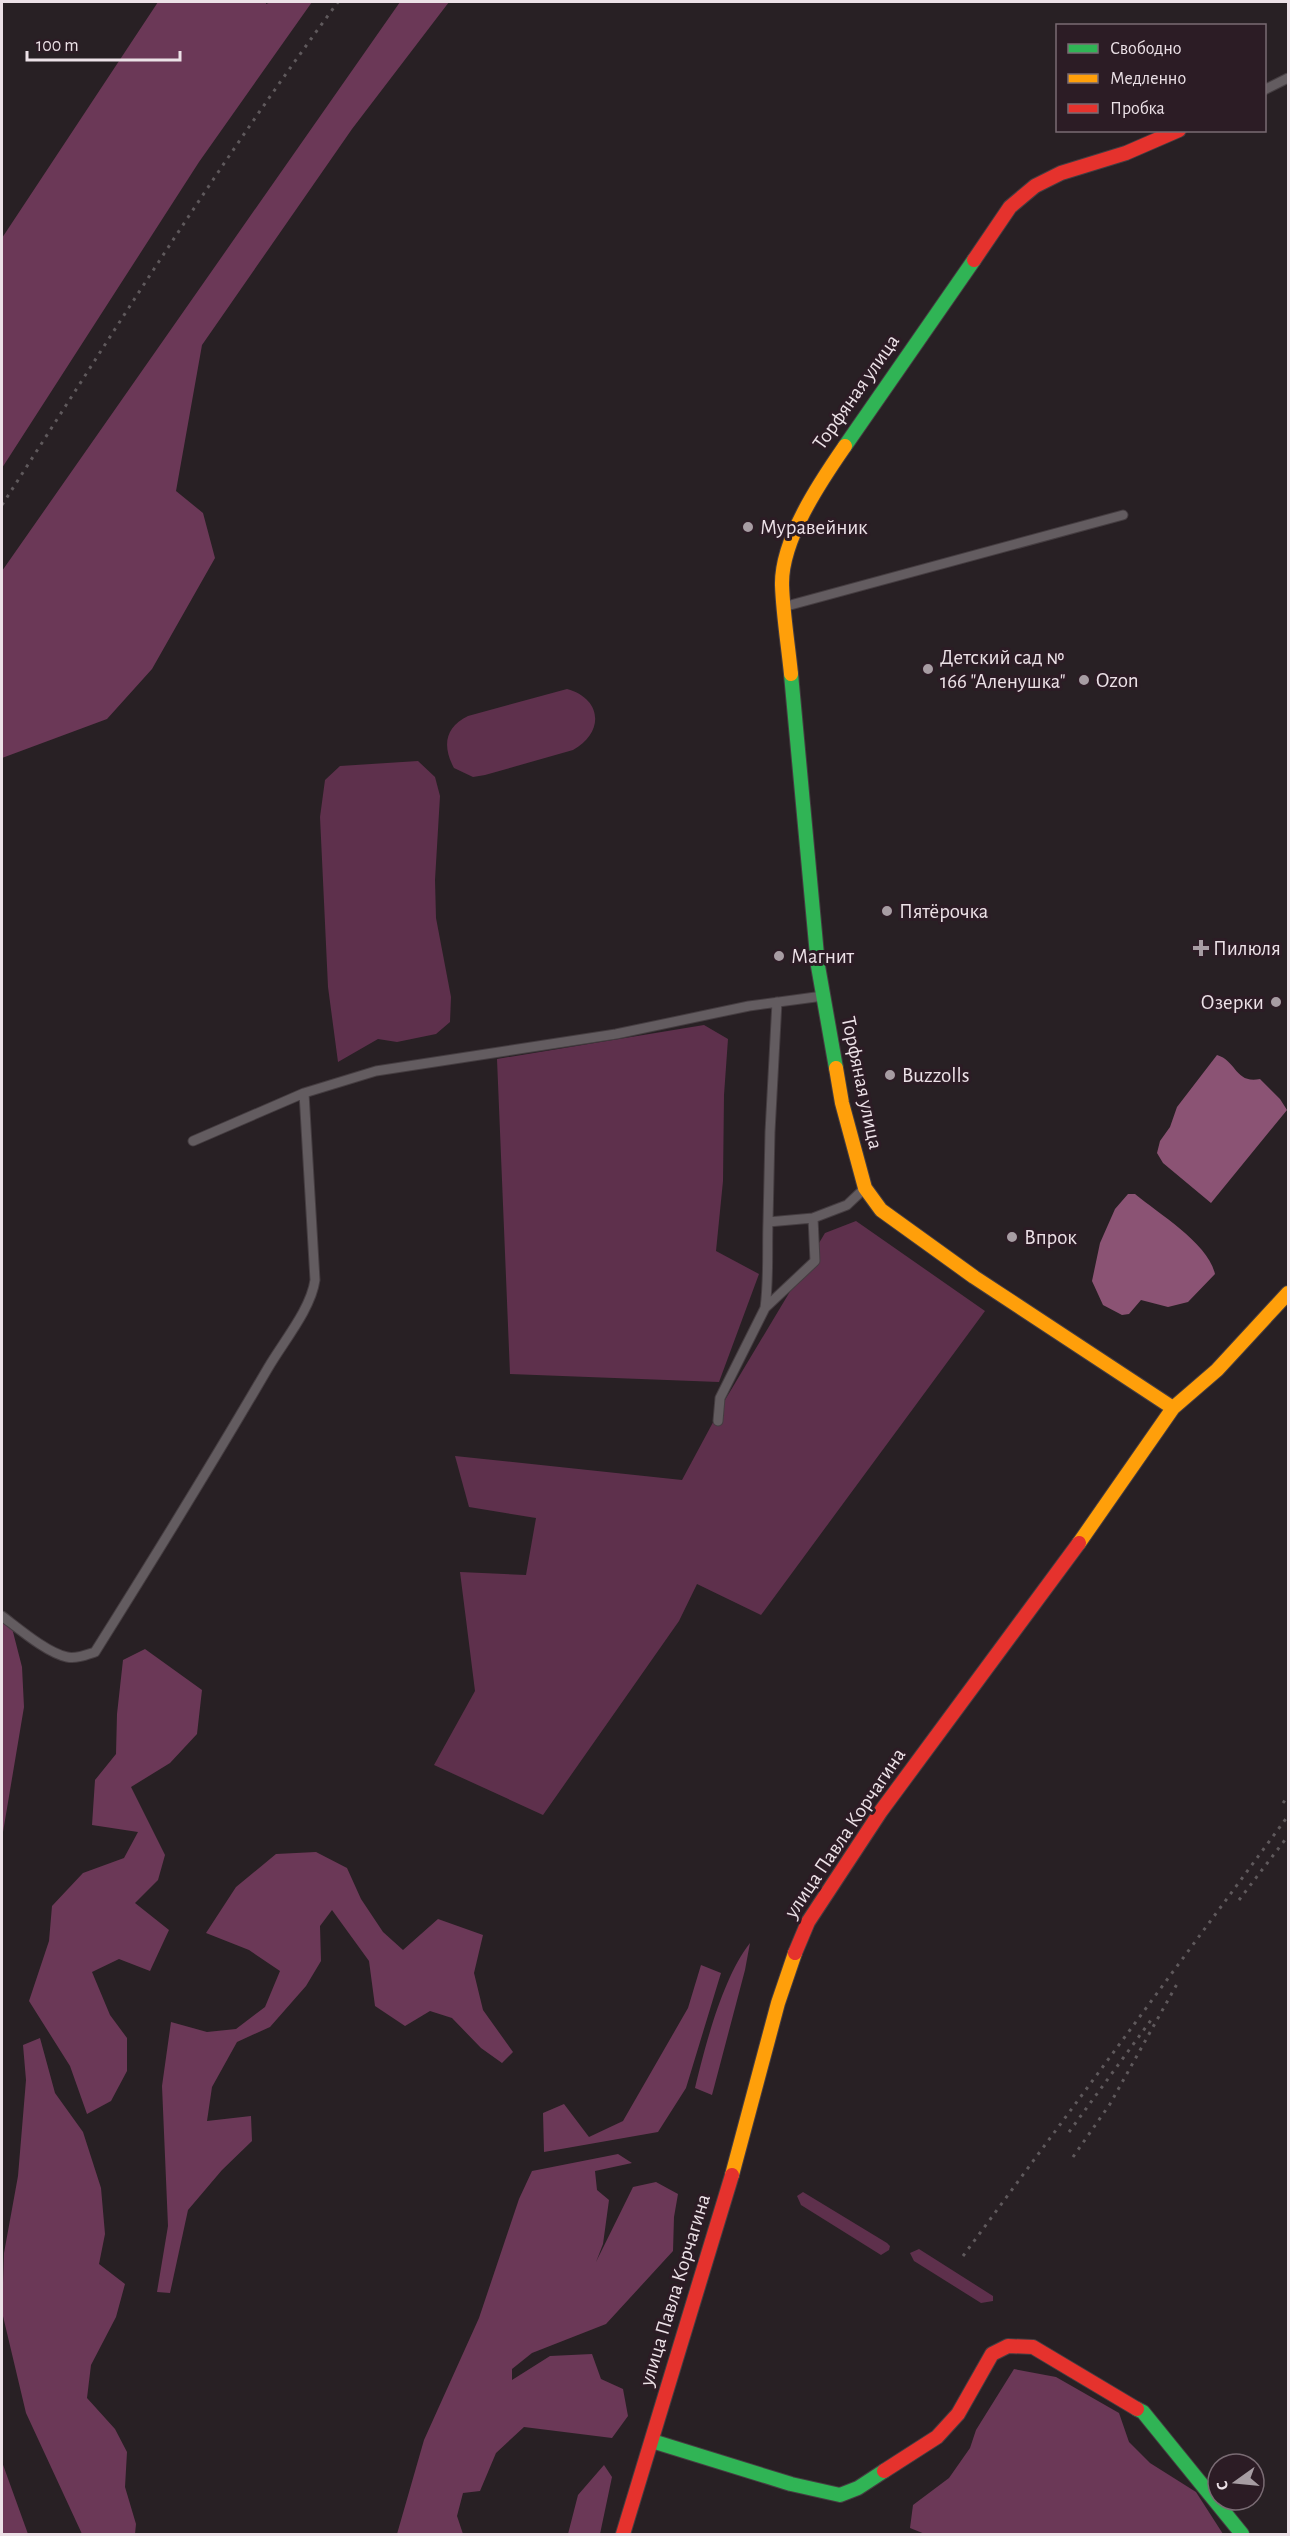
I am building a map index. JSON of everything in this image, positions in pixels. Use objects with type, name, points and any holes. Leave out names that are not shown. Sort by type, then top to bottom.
[{"type":"street","points":[[1266,89],[1288,78]]},
{"type":"street","name":"Торфяная улица","points":[[1173,1408],[957,1264],[881,1210],[865,1188],[842,1103],[823,996],[782,583],[786,559],[801,520],[822,479],[1003,216],[1031,187],[1053,175],[1129,152],[1174,132]]},
{"type":"street","points":[[783,607],[1123,515]]},
{"type":"street","points":[[194,1141],[304,1093],[342,1080],[405,1065],[616,1034],[679,1019],[823,996]]},
{"type":"street","points":[[718,1421],[720,1398],[765,1308],[769,1282],[767,1262],[770,1132],[777,1002]]},
{"type":"street","points":[[2,1616],[56,1653],[66,1657],[78,1658],[95,1652],[190,1502],[284,1339],[303,1311],[315,1280],[304,1093]]},
{"type":"street","points":[[768,1222],[813,1218],[847,1205],[865,1188]]},
{"type":"street","points":[[765,1308],[815,1261],[813,1218]]},
{"type":"street","name":"улица Павла Корчагина","points":[[623,2535],[722,2212],[790,1964],[808,1922],[880,1811],[1089,1529],[1173,1408],[1218,1368],[1288,1293]]},
{"type":"street","points":[[652,2441],[791,2484],[840,2495],[858,2488],[937,2437],[958,2414],[992,2354],[1008,2346],[1033,2347],[1143,2412],[1242,2535]]},
{"type":"shaded area","points":[[158,2],[266,2],[266,4],[312,2],[199,162],[2,468],[2,238]]},
{"type":"shaded area","points":[[400,2],[449,2],[352,129],[202,345],[176,491],[203,513],[215,558],[152,669],[107,719],[2,758],[2,571]]},
{"type":"shaded area","points":[[567,689],[587,700],[593,708],[595,717],[590,735],[573,750],[473,777],[454,768],[447,745],[450,731],[460,720]]},
{"type":"shaded area","points":[[418,761],[435,777],[440,796],[435,880],[436,918],[451,997],[450,1022],[436,1034],[397,1042],[378,1039],[338,1062],[328,987],[320,817],[325,780],[340,766]]},
{"type":"shaded area","points":[[704,1025],[728,1039],[724,1095],[723,1181],[716,1251],[759,1274],[719,1382],[510,1374],[497,1059]]},
{"type":"shaded area","points":[[1217,1055],[1224,1058],[1246,1078],[1260,1079],[1280,1099],[1287,1110],[1211,1203],[1163,1163],[1157,1153],[1160,1141],[1170,1127],[1177,1107]]},
{"type":"shaded area","points":[[1128,1194],[1135,1194],[1181,1230],[1193,1240],[1211,1262],[1215,1274],[1188,1302],[1168,1307],[1141,1300],[1129,1314],[1122,1315],[1103,1305],[1092,1281],[1100,1243],[1115,1209]]},
{"type":"shaded area","points":[[856,1221],[985,1311],[761,1615],[697,1584],[679,1621],[543,1815],[434,1765],[475,1691],[460,1572],[526,1575],[536,1518],[469,1507],[455,1456],[682,1480],[725,1400],[825,1233]]},
{"type":"shaded area","points":[[2,1623],[12,1628],[22,1667],[24,1707],[2,1838]]},
{"type":"shaded area","points":[[145,1649],[202,1690],[197,1734],[170,1763],[131,1787],[165,1855],[158,1880],[135,1903],[169,1930],[150,1971],[119,1959],[92,1972],[110,2015],[127,2038],[127,2071],[111,2101],[87,2114],[70,2066],[29,2001],[49,1941],[52,1906],[83,1873],[124,1858],[138,1832],[92,1825],[95,1780],[116,1754],[117,1714],[123,1660]]},
{"type":"shaded area","points":[[316,1852],[347,1868],[361,1899],[383,1932],[403,1950],[438,1919],[483,1935],[474,1973],[483,2010],[513,2052],[502,2063],[481,2048],[452,2018],[430,2011],[405,2026],[375,2006],[369,1961],[332,1910],[320,1926],[321,1961],[306,1986],[270,2027],[237,2042],[212,2087],[207,2121],[251,2116],[252,2141],[222,2170],[188,2210],[170,2293],[157,2292],[168,2226],[162,2086],[171,2022],[207,2032],[236,2029],[265,2007],[280,1971],[249,1950],[206,1933],[236,1887],[276,1854]]},
{"type":"shaded area","points":[[750,1943],[712,2095],[695,2088],[699,2071],[723,1993],[740,1957]]},
{"type":"shaded area","points":[[701,1965],[721,1973],[686,2088],[658,2132],[544,2152],[543,2113],[564,2104],[589,2137],[623,2121],[688,2008]]},
{"type":"shaded area","points":[[40,2038],[55,2093],[83,2132],[101,2188],[105,2234],[99,2264],[125,2284],[116,2317],[91,2365],[87,2398],[115,2429],[127,2452],[125,2487],[136,2524],[135,2534],[82,2534],[26,2413],[2,2312],[4,2253],[18,2176],[26,2080],[23,2045]]},
{"type":"shaded area","points":[[618,2154],[632,2163],[595,2171],[597,2190],[609,2200],[603,2244],[596,2262],[633,2187],[656,2182],[678,2194],[674,2217],[673,2251],[606,2324],[532,2353],[512,2369],[512,2380],[550,2356],[592,2354],[601,2379],[623,2389],[628,2416],[612,2438],[524,2427],[496,2453],[480,2491],[463,2493],[457,2516],[463,2534],[397,2534],[424,2440],[479,2318],[519,2199],[532,2171]]},
{"type":"shaded area","points":[[803,2192],[887,2243],[890,2246],[889,2250],[881,2255],[801,2205],[797,2196]]},
{"type":"shaded area","points":[[919,2249],[993,2296],[993,2301],[981,2303],[914,2261],[910,2253]]},
{"type":"shaded area","points":[[1014,2369],[1056,2377],[1119,2413],[1129,2442],[1150,2463],[1196,2492],[1206,2508],[1206,2512],[1209,2512],[1223,2534],[925,2534],[910,2528],[913,2505],[949,2478],[970,2448],[976,2430]]},
{"type":"shaded area","points":[[2,2462],[28,2534],[2,2534]]},
{"type":"shaded area","points":[[604,2465],[612,2477],[600,2534],[568,2534],[578,2495]]},
{"type":"railway","points":[[2,505],[250,125],[338,2]]},
{"type":"railway","points":[[1283,1803],[1288,1796]]},
{"type":"railway","points":[[963,2256],[1288,1816]]},
{"type":"railway","points":[[1239,1900],[1288,1836]]},
{"type":"railway","points":[[1073,2157],[1110,2104],[1177,1984]]},
{"type":"railway","points":[[1069,2132],[1154,2016]]},
{"type":"traffic: fast","points":[[845,446],[974,260]]},
{"type":"traffic: fast","points":[[791,674],[818,966],[836,1068]]},
{"type":"traffic: fast","points":[[1137,2409],[1143,2412],[1242,2534]]},
{"type":"traffic: fast","points":[[652,2441],[791,2484],[840,2495],[858,2488],[884,2471]]},
{"type":"traffic: slow","points":[[791,674],[782,585],[783,568],[788,549],[804,512],[845,446]]},
{"type":"traffic: slow","points":[[836,1068],[842,1103],[865,1188],[881,1210],[974,1277],[1173,1408]]},
{"type":"traffic: slow","points":[[1079,1543],[1173,1408],[1217,1370],[1288,1293]]},
{"type":"traffic: slow","points":[[732,2175],[778,2003],[795,1953]]},
{"type":"traffic: jam","points":[[974,260],[1010,207],[1035,186],[1061,173],[1126,153],[1174,132]]},
{"type":"traffic: jam","points":[[795,1953],[808,1922],[881,1811],[1079,1543]]},
{"type":"traffic: jam","points":[[623,2534],[732,2175]]},
{"type":"traffic: jam","points":[[884,2471],[937,2437],[958,2414],[992,2354],[1008,2346],[1033,2347],[1137,2409]]},
{"type":"place","name":"Муравейник","points":[[748,527]]},
{"type":"place","name":"Детский сад № 166 \"Аленушка\"","points":[[928,669]]},
{"type":"place","name":"Ozon","points":[[1084,680]]},
{"type":"place","name":"Пятёрочка","points":[[887,911]]},
{"type":"place","name":"Пилюля","points":[[1201,948]]},
{"type":"place","name":"Магнит","points":[[779,956]]},
{"type":"place","name":"Озерки","points":[[1276,1002]]},
{"type":"place","name":"Buzzolls","points":[[890,1075]]},
{"type":"place","name":"Впрок","points":[[1012,1237]]}]
